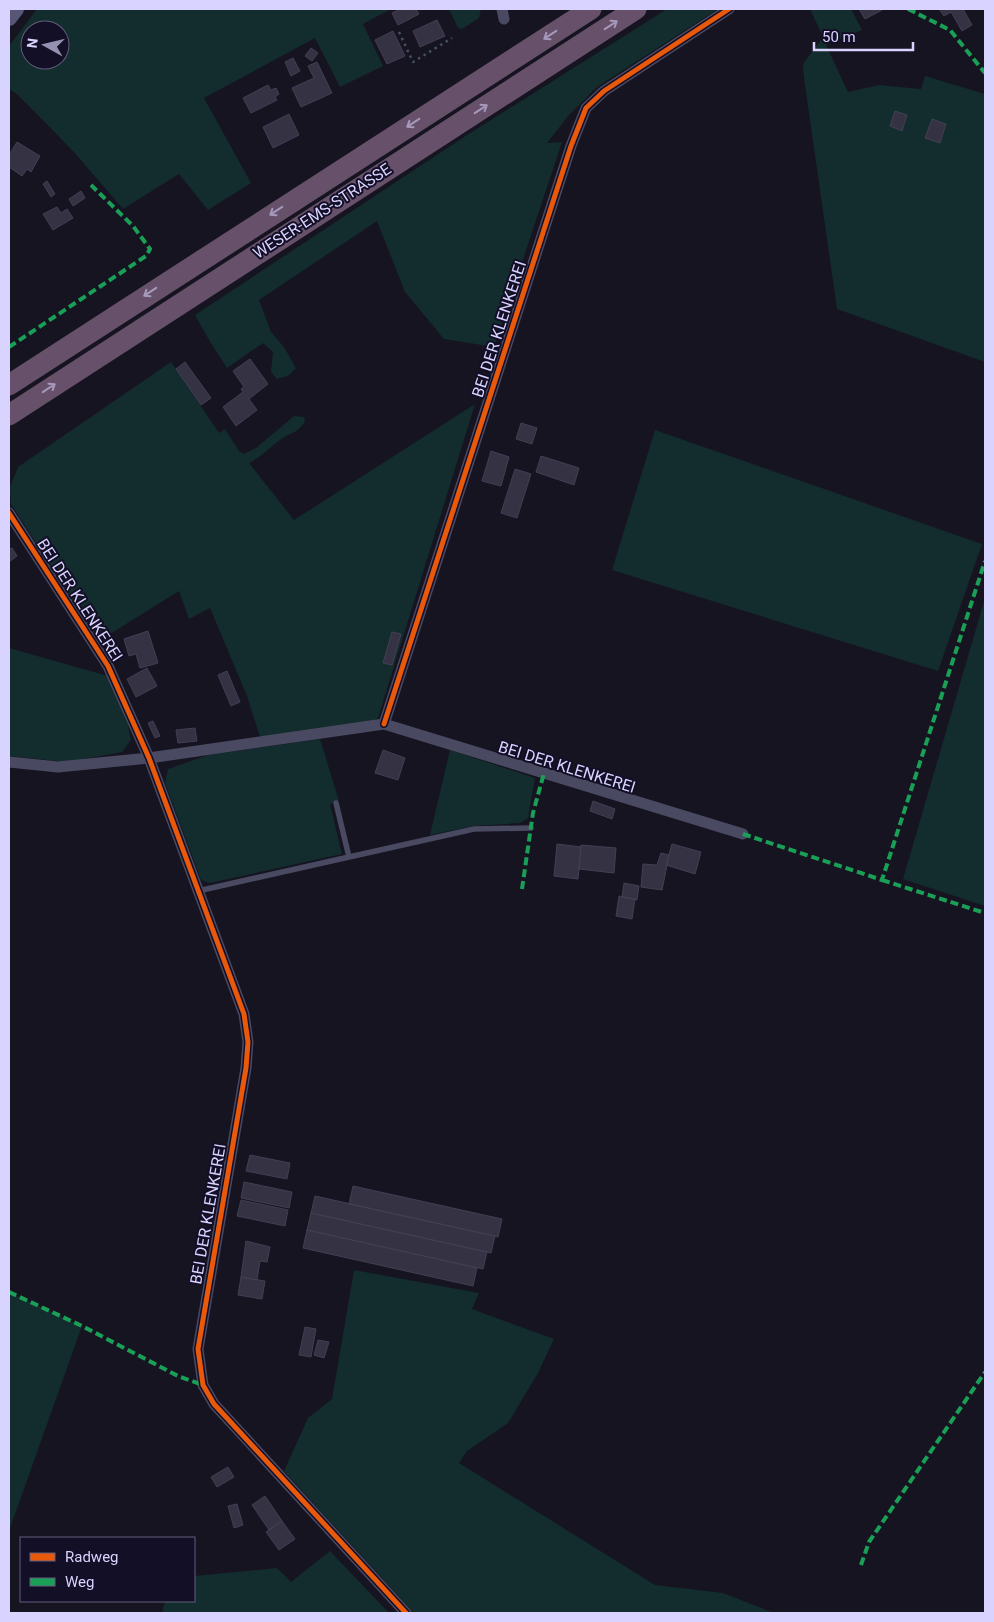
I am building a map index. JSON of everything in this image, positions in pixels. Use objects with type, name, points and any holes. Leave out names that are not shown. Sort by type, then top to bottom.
[{"type":"highway","name":"WESER-EMS-STRASSE","points":[[9,385],[591,9]]},
{"type":"highway","name":"WESER-EMS-STRASSE","points":[[9,415],[636,9]]},
{"type":"street","points":[[9,18],[16,9]]},
{"type":"street","name":"BEI DER KLENKEREI","points":[[384,724],[568,156],[586,108],[604,91],[729,9]]},
{"type":"street","name":"BEI DER KLENKEREI","points":[[9,513],[108,666],[149,758],[244,1014],[248,1042],[246,1068],[198,1350],[203,1385],[214,1404],[406,1613]]},
{"type":"street","name":"BEI DER KLENKEREI","points":[[9,762],[58,767],[149,758],[384,724],[743,834]]},
{"type":"lane","points":[[336,803],[349,857]]},
{"type":"lane","points":[[198,891],[474,829],[531,828]]},
{"type":"path","points":[[399,32],[413,62],[452,38]]},
{"type":"green space","points":[[37,9],[391,9],[363,24],[383,66],[340,87],[315,38],[204,98],[251,183],[208,210],[179,174],[123,209],[73,151],[17,94],[9,89],[9,46],[20,31],[20,70],[70,70],[70,20],[29,20]]},
{"type":"green space","points":[[449,9],[481,9],[479,18],[462,29],[458,28]]},
{"type":"green space","points":[[667,9],[718,9],[597,87],[569,115],[547,143],[562,142],[494,347],[444,339],[405,292],[377,221],[259,300],[271,332],[284,347],[296,368],[288,376],[277,379],[271,372],[273,352],[263,343],[227,368],[195,315],[467,135]]},
{"type":"green space","points":[[810,9],[851,9],[862,30],[826,45],[848,92],[879,85],[921,89],[925,76],[985,94],[985,362],[837,309],[804,78],[803,64],[823,37]]},
{"type":"green space","points":[[171,362],[219,433],[225,429],[239,451],[244,454],[256,448],[294,416],[304,417],[305,422],[298,430],[281,439],[249,463],[294,520],[475,404],[378,718],[374,721],[260,737],[247,696],[210,608],[189,619],[179,591],[99,641],[11,504],[10,487],[18,467]]},
{"type":"green space","points":[[655,430],[982,544],[938,671],[612,570]]},
{"type":"green space","points":[[985,598],[985,906],[903,879]]},
{"type":"green space","points":[[9,648],[108,676],[128,725],[131,740],[122,752],[68,762],[9,756]]},
{"type":"green space","points":[[320,739],[339,801],[330,804],[342,854],[210,883],[201,880],[165,783],[168,769],[208,755]]},
{"type":"green space","points":[[450,750],[535,778],[528,818],[520,823],[473,826],[430,835]]},
{"type":"green space","points":[[354,1270],[479,1293],[472,1309],[554,1339],[538,1373],[508,1423],[467,1451],[459,1463],[655,1585],[723,1593],[774,1613],[414,1613],[284,1471],[308,1418],[332,1399]]},
{"type":"green space","points":[[9,1292],[82,1326],[9,1531]]},
{"type":"green space","points":[[330,1551],[389,1613],[162,1613],[165,1602],[195,1602],[195,1576],[277,1568],[291,1582]]},
{"type":"building","points":[[400,9],[416,9],[419,14],[398,25],[392,13]]},
{"type":"building","points":[[859,9],[881,9],[882,10],[865,19]]},
{"type":"building","points":[[939,9],[963,9],[972,25],[962,31],[951,12],[944,16]]},
{"type":"building","points":[[437,20],[445,36],[420,47],[413,31]]},
{"type":"building","points":[[393,31],[405,56],[387,64],[375,40]]},
{"type":"building","points":[[311,48],[318,53],[312,61],[305,56]]},
{"type":"building","points":[[293,58],[300,71],[291,76],[285,62]]},
{"type":"building","points":[[317,62],[332,93],[301,107],[292,88],[314,78],[308,66]]},
{"type":"building","points":[[268,85],[271,90],[276,88],[279,94],[275,97],[277,100],[251,113],[243,98]]},
{"type":"building","points":[[895,111],[907,115],[902,131],[890,126]]},
{"type":"building","points":[[289,114],[299,135],[273,148],[263,127]]},
{"type":"building","points":[[932,119],[946,124],[940,143],[925,138]]},
{"type":"building","points":[[17,142],[40,156],[31,172],[27,169],[22,176],[9,167],[9,155]]},
{"type":"building","points":[[47,181],[55,194],[51,197],[43,184]]},
{"type":"building","points":[[81,191],[85,198],[73,206],[69,199]]},
{"type":"building","points":[[57,207],[61,213],[67,209],[73,218],[53,230],[43,214]]},
{"type":"building","points":[[250,359],[268,384],[249,399],[257,410],[236,426],[223,407],[243,392],[241,389],[244,387],[233,371]]},
{"type":"building","points":[[185,362],[211,398],[201,405],[176,369]]},
{"type":"building","points":[[521,423],[537,428],[532,444],[516,439]]},
{"type":"building","points":[[491,451],[509,457],[501,486],[482,481]]},
{"type":"building","points":[[541,456],[579,468],[574,485],[536,472]]},
{"type":"building","points":[[515,469],[531,474],[517,518],[501,513]]},
{"type":"building","points":[[12,548],[17,556],[9,562],[9,549]]},
{"type":"building","points":[[148,631],[158,663],[140,668],[136,654],[129,656],[124,639]]},
{"type":"building","points":[[392,632],[401,634],[392,665],[383,663]]},
{"type":"building","points":[[147,668],[157,686],[136,697],[127,679]]},
{"type":"building","points":[[227,671],[240,702],[231,706],[218,675]]},
{"type":"building","points":[[153,721],[160,736],[155,738],[148,723]]},
{"type":"building","points":[[195,728],[197,741],[178,743],[176,730]]},
{"type":"building","points":[[383,750],[405,758],[398,780],[375,773]]},
{"type":"building","points":[[593,801],[615,809],[612,819],[590,811]]},
{"type":"building","points":[[557,844],[581,847],[578,879],[554,876]]},
{"type":"building","points":[[672,844],[701,852],[695,874],[666,865]]},
{"type":"building","points":[[581,845],[616,848],[614,873],[579,869]]},
{"type":"building","points":[[661,853],[669,855],[662,890],[641,887],[643,864],[657,865]]},
{"type":"building","points":[[624,883],[639,886],[637,900],[622,897]]},
{"type":"building","points":[[619,896],[635,899],[632,919],[616,916]]},
{"type":"building","points":[[250,1155],[290,1163],[287,1179],[246,1171]]},
{"type":"building","points":[[244,1182],[292,1192],[289,1208],[241,1198]]},
{"type":"building","points":[[353,1186],[502,1219],[498,1237],[349,1204]]},
{"type":"building","points":[[315,1196],[495,1236],[491,1253],[311,1213]]},
{"type":"building","points":[[241,1200],[288,1210],[285,1226],[237,1216]]},
{"type":"building","points":[[311,1213],[487,1252],[483,1269],[307,1230]]},
{"type":"building","points":[[307,1230],[477,1268],[473,1286],[303,1248]]},
{"type":"building","points":[[246,1241],[270,1247],[267,1262],[260,1261],[257,1280],[241,1277]]},
{"type":"building","points":[[241,1277],[265,1281],[262,1299],[238,1295]]},
{"type":"building","points":[[305,1327],[316,1329],[311,1357],[299,1355]]},
{"type":"building","points":[[318,1340],[329,1342],[324,1358],[314,1355]]},
{"type":"building","points":[[228,1467],[234,1477],[217,1487],[211,1477]]},
{"type":"building","points":[[265,1496],[282,1521],[269,1530],[252,1505]]},
{"type":"building","points":[[237,1504],[243,1525],[234,1528],[228,1506]]},
{"type":"building","points":[[282,1521],[295,1539],[279,1550],[266,1532]]},
{"type":"marked path","points":[[908,9],[950,30],[985,73]]},
{"type":"marked path","points":[[9,347],[146,256],[150,249],[133,226],[91,185]]},
{"type":"marked path","points":[[743,834],[882,880],[985,561]]},
{"type":"marked path","points":[[522,889],[533,813],[544,773]]},
{"type":"marked path","points":[[882,880],[985,913]]},
{"type":"marked path","points":[[9,1292],[82,1326],[178,1376],[203,1385]]},
{"type":"marked path","points":[[861,1565],[869,1542],[985,1372]]},
{"type":"cycle path","points":[[384,724],[571,146],[586,108],[604,91],[729,9]]},
{"type":"cycle path","points":[[9,513],[108,666],[149,758],[244,1014],[248,1042],[246,1068],[198,1349],[203,1385],[214,1404],[406,1613]]}]
